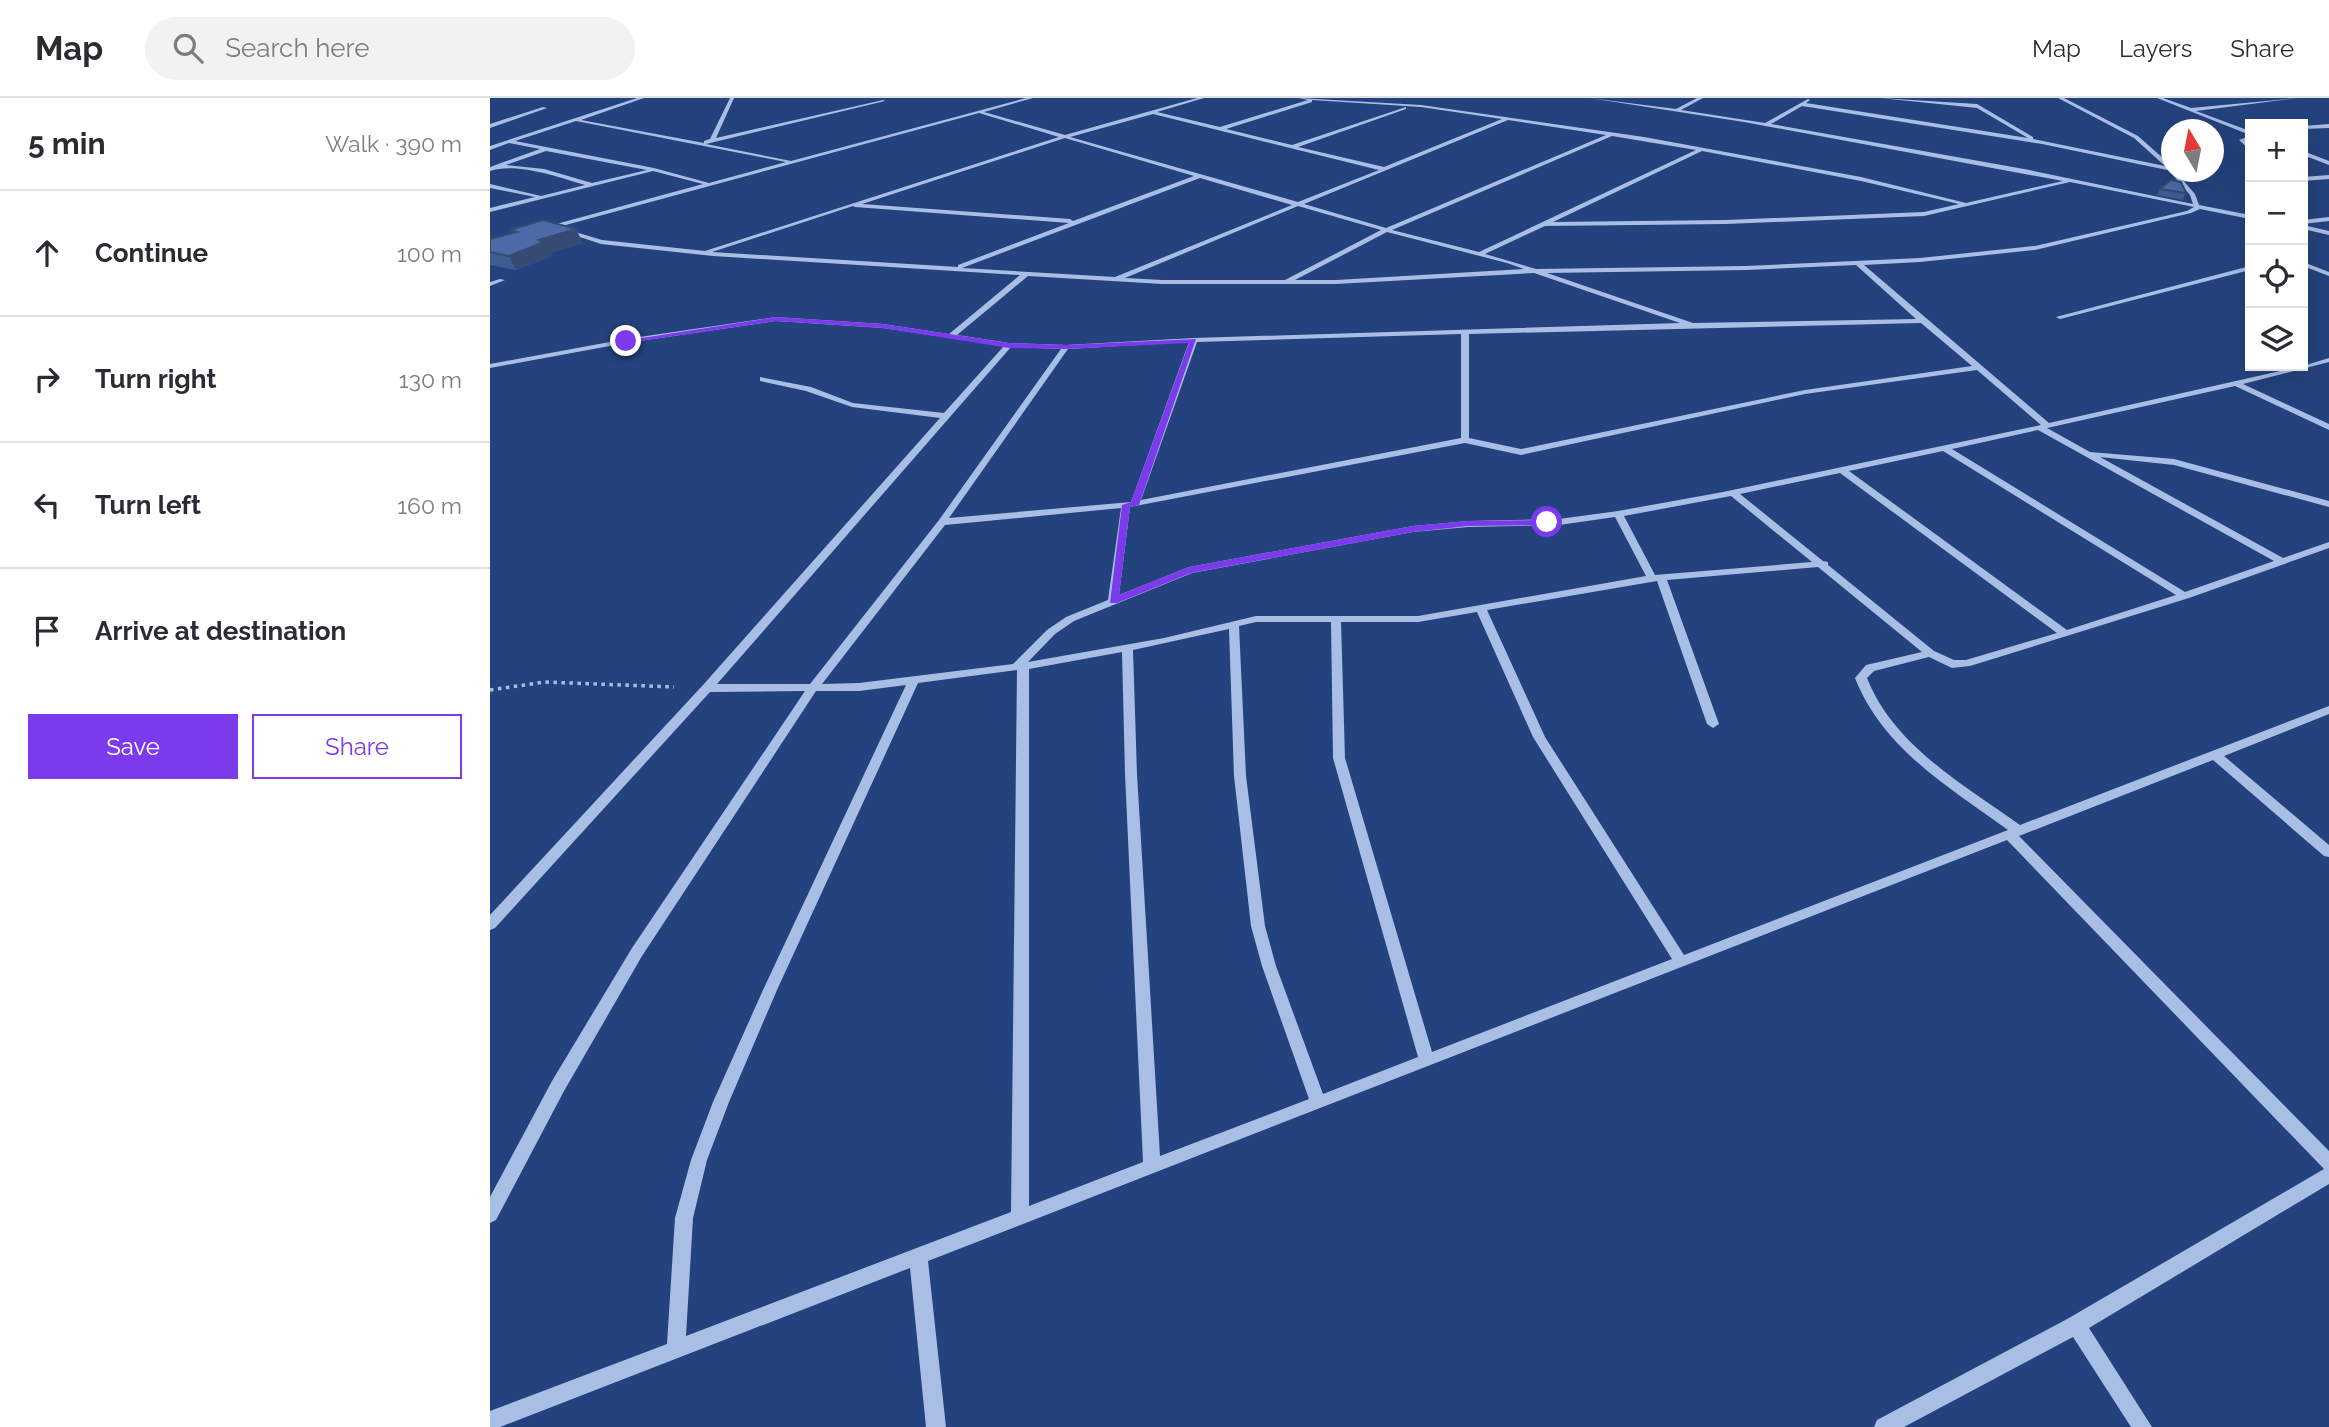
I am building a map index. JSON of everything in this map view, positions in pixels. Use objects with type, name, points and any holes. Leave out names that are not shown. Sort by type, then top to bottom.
[{"type":"street","points":[[490,148],[642,98]]},
{"type":"street","points":[[712,141],[732,98]]},
{"type":"street","points":[[539,230],[1031,98]]},
{"type":"street","points":[[701,253],[847,204],[1064,137],[1202,98]]},
{"type":"street","points":[[1300,98],[1412,106],[1612,134],[1861,179],[1969,205]]},
{"type":"street","points":[[1292,147],[1412,106],[1421,98]]},
{"type":"street","points":[[1591,98],[1766,125],[2245,216]]},
{"type":"street","points":[[1675,111],[1701,98]]},
{"type":"street","points":[[1766,125],[1812,98]]},
{"type":"street","points":[[1882,98],[1979,107]]},
{"type":"street","points":[[1962,98],[2035,141]]},
{"type":"street","points":[[2060,98],[2136,137],[2161,160]]},
{"type":"street","points":[[2159,98],[2245,132]]},
{"type":"street","points":[[2190,110],[2265,99],[2296,98]]},
{"type":"street","points":[[1220,129],[1314,99]]},
{"type":"street","points":[[700,144],[883,101]]},
{"type":"street","points":[[1801,104],[2035,141],[2161,168]]},
{"type":"street","points":[[490,126],[545,108]]},
{"type":"street","points":[[979,112],[1386,230],[1480,254],[1692,325]]},
{"type":"street","points":[[1151,113],[1384,169]]},
{"type":"street","points":[[1115,279],[1507,119]]},
{"type":"street","points":[[576,120],[793,162]]},
{"type":"street","points":[[2308,128],[2328,127]]},
{"type":"street","points":[[1284,282],[1386,230],[1612,134]]},
{"type":"street","points":[[510,142],[654,170],[709,184]]},
{"type":"street","points":[[490,169],[546,149]]},
{"type":"street","points":[[1480,254],[1702,149]]},
{"type":"street","points":[[2308,155],[2329,163]]},
{"type":"street","points":[[499,166],[544,171],[591,185]]},
{"type":"street","points":[[490,210],[654,170]]},
{"type":"street","points":[[953,268],[1199,176]]},
{"type":"street","points":[[2308,179],[2329,177]]},
{"type":"street","points":[[1544,224],[1726,222],[1924,214],[2071,181]]},
{"type":"street","points":[[2182,182],[2193,195],[2197,208]]},
{"type":"street","points":[[490,186],[541,197]]},
{"type":"street","points":[[847,204],[1077,222]]},
{"type":"street","points":[[552,226],[601,242],[701,253],[1162,282],[1336,282],[1533,271],[1746,268],[1858,263],[2035,248],[2197,208]]},
{"type":"street","points":[[2308,223],[2329,219]]},
{"type":"street","points":[[2308,226],[2329,233]]},
{"type":"street","points":[[1858,263],[2043,427],[2283,562]]},
{"type":"street","points":[[2308,266],[2329,274]]},
{"type":"street","points":[[2060,317],[2245,269]]},
{"type":"street","points":[[951,336],[1027,273]]},
{"type":"street","points":[[490,284],[502,280]]},
{"type":"street","points":[[490,366],[626,341],[776,319],[883,326],[1009,345],[1066,347],[1194,340],[1923,321]]},
{"type":"street","points":[[1465,332],[1465,440]]},
{"type":"street","points":[[1114,601],[1131,505],[1194,340]]},
{"type":"street","points":[[490,924],[707,688],[1009,345]]},
{"type":"street","points":[[490,1214],[604,1004],[813,687],[942,522],[1066,347]]},
{"type":"street","points":[[1020,1217],[1020,667],[1059,625],[1189,570],[1413,529],[1468,524],[1559,522],[1733,493],[2043,427],[2329,360]]},
{"type":"street","points":[[2318,363],[2329,367]]},
{"type":"street","points":[[942,522],[1131,505],[1465,440],[1521,452],[1805,393],[1978,368]]},
{"type":"street","points":[[763,379],[808,389],[852,405],[947,416]]},
{"type":"street","points":[[2236,383],[2329,427]]},
{"type":"street","points":[[1944,448],[2185,596]]},
{"type":"street","points":[[2087,454],[2174,462],[2329,504]]},
{"type":"street","points":[[1842,470],[2066,634]]},
{"type":"street","points":[[1733,493],[1824,564],[1930,653],[1952,664],[1966,664],[2066,634],[2185,596],[2329,545]]},
{"type":"street","points":[[1618,514],[1657,578],[1713,724]]},
{"type":"street","points":[[707,688],[859,687],[1020,667],[1127,648],[1273,617],[1418,619],[1657,578],[1824,564]]},
{"type":"street","points":[[1481,609],[1539,737],[1681,962]]},
{"type":"street","points":[[1336,619],[1339,758],[1427,1061]]},
{"type":"street","points":[[1234,624],[1240,776],[1258,926],[1269,966],[1318,1103]]},
{"type":"street","points":[[1127,648],[1152,1167]]},
{"type":"street","points":[[1930,653],[1870,668],[1861,678],[1875,711],[1910,749],[2014,832],[2329,1164]]},
{"type":"street","points":[[676,1349],[684,1219],[699,1160],[770,990],[914,680]]},
{"type":"street","points":[[490,1421],[1427,1061],[2329,710]]},
{"type":"street","points":[[2214,754],[2329,852]]},
{"type":"street","points":[[1884,1427],[2076,1325],[2329,1175]]},
{"type":"street","points":[[918,1256],[936,1427]]},
{"type":"street","points":[[2076,1325],[2142,1427]]},
{"type":"path","points":[[490,690],[545,682],[707,688]]},
{"type":"building","points":[[2169,182],[2181,182],[2186,193],[2160,189]]},
{"type":"building","points":[[543,220],[576,229],[539,240],[544,242],[509,256],[490,252],[490,239],[517,232],[510,230]]},
{"type":"route","points":[[626,341],[741,322],[776,319],[883,326],[1009,345],[1066,347],[1194,340],[1135,505],[1126,505],[1114,601],[1176,573],[1413,529],[1468,524],[1547,522]]}]
